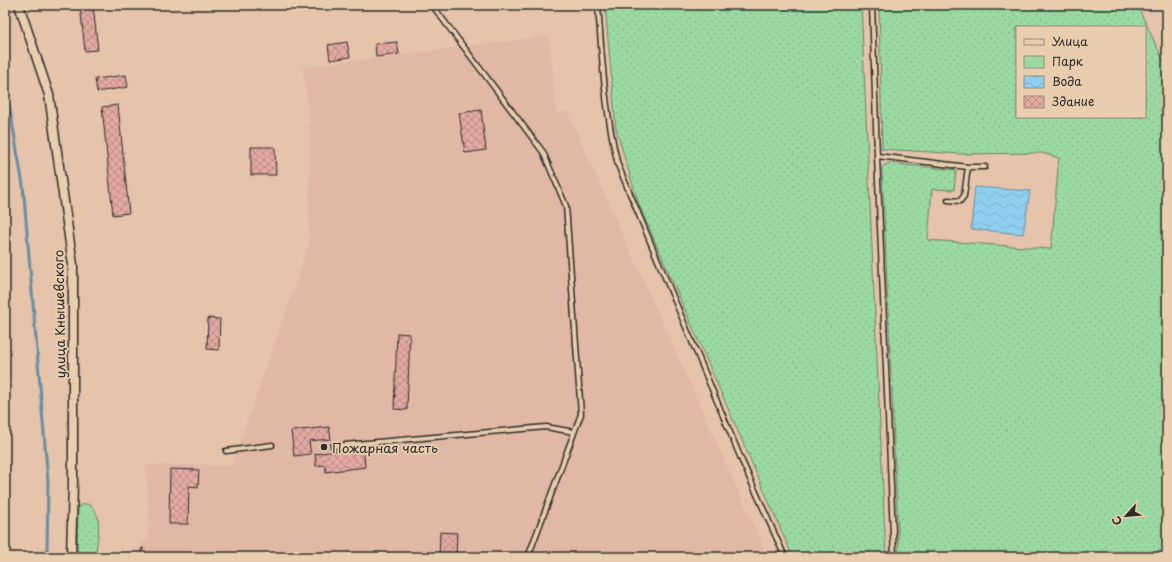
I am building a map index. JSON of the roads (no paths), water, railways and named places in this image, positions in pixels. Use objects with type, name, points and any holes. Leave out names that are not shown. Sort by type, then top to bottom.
[{"type":"street","name":"улица Кнышевского","points":[[19,5],[49,95],[73,265],[72,557]]},
{"type":"lane","points":[[432,5],[543,152],[566,206],[581,414],[528,557]]},
{"type":"lane","points":[[598,5],[606,103],[618,165],[742,461],[785,557]]},
{"type":"lane","points":[[872,5],[894,557]]},
{"type":"lane","points":[[877,156],[984,168]]},
{"type":"lane","points":[[948,200],[960,201],[964,196],[968,167]]},
{"type":"lane","points":[[333,446],[546,427],[574,432]]},
{"type":"lane","points":[[226,450],[272,446]]},
{"type":"water","points":[[975,187],[1030,191],[1023,234],[971,229]]},
{"type":"waterway","points":[[5,81],[23,185],[48,481],[47,557]]},
{"type":"place","name":"Пожарная часть","points":[[324,447]]}]
